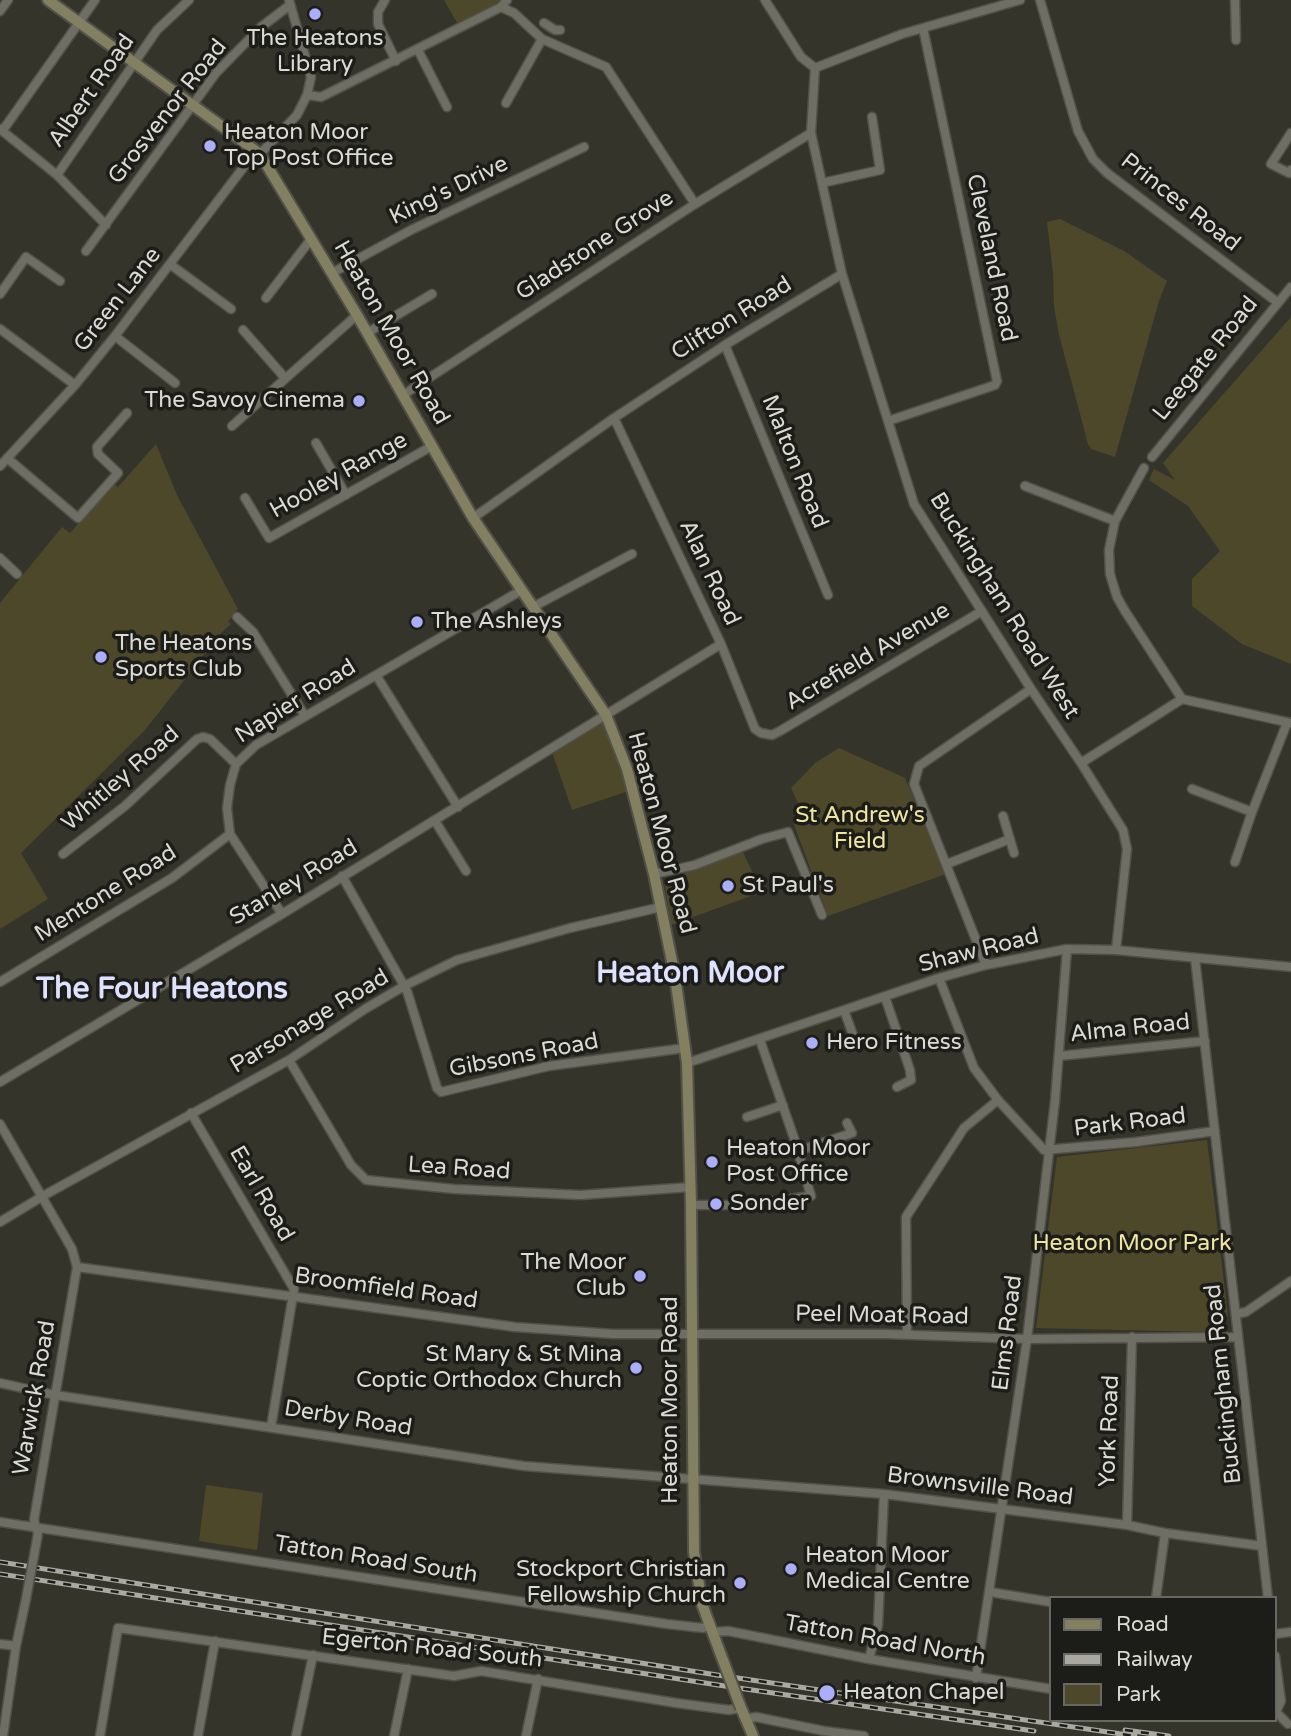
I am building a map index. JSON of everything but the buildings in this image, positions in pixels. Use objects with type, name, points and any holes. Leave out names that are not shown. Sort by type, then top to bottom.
[{"type":"main road","points":[[48,0],[260,154]]},
{"type":"main road","name":"Heaton Moor Road","points":[[260,154],[473,518],[606,715],[627,769],[654,874],[675,976],[690,1088],[695,1565],[702,1604],[753,1736]]},
{"type":"street","points":[[0,11],[8,0]]},
{"type":"street","points":[[95,0],[2,130],[57,175],[106,225]]},
{"type":"street","name":"Albert Road","points":[[57,175],[158,30],[189,0]]},
{"type":"street","points":[[385,0],[378,12],[378,24],[397,61]]},
{"type":"street","points":[[765,0],[801,57],[815,68]]},
{"type":"street","points":[[815,68],[923,28],[1020,0]]},
{"type":"street","name":"Princes Road","points":[[1040,0],[1078,131],[1093,159],[1107,173],[1277,302]]},
{"type":"street","points":[[1236,0],[1236,40]]},
{"type":"street","points":[[290,3],[311,77],[307,95],[321,97],[397,61],[504,4],[544,39],[606,67],[695,204]]},
{"type":"street","name":"Grosvenor Road","points":[[86,251],[216,72],[261,27],[290,3]]},
{"type":"street","points":[[506,103],[544,39],[556,29],[544,23]]},
{"type":"street","name":"Cleveland Road","points":[[888,421],[995,385],[998,381],[923,28]]},
{"type":"street","points":[[418,50],[447,107]]},
{"type":"street","points":[[815,68],[811,133],[842,274]]},
{"type":"street","name":"Green Lane","points":[[0,466],[75,385],[171,265],[246,164],[260,154],[297,115],[307,95]]},
{"type":"street","points":[[822,183],[880,170],[872,117]]},
{"type":"street","name":"Gladstone Grove","points":[[403,396],[695,204],[811,133]]},
{"type":"street","points":[[1291,133],[1270,164],[1289,173],[1291,170]]},
{"type":"street","name":"King's Drive","points":[[332,273],[411,230],[584,147]]},
{"type":"street","points":[[266,298],[311,239]]},
{"type":"street","points":[[0,294],[26,257],[60,281]]},
{"type":"street","points":[[171,265],[232,309]]},
{"type":"street","name":"Buckingham Road West","points":[[842,274],[914,504],[1123,830],[1127,849],[1116,950]]},
{"type":"street","name":"Clifton Road","points":[[473,518],[614,418],[725,345],[842,274]]},
{"type":"street","name":"Leegate Road","points":[[1152,457],[1291,287]]},
{"type":"street","name":"Heaton Moor Road","points":[[367,333],[432,294]]},
{"type":"street","points":[[232,426],[356,315]]},
{"type":"street","points":[[0,329],[75,385]]},
{"type":"street","points":[[243,330],[285,378]]},
{"type":"street","points":[[115,336],[175,383]]},
{"type":"street","name":"Malton Road","points":[[725,345],[828,594]]},
{"type":"street","points":[[7,458],[78,518],[118,473],[98,454],[97,447],[127,413]]},
{"type":"street","name":"Alan Road","points":[[614,418],[722,644],[755,729],[772,735]]},
{"type":"street","points":[[316,443],[346,495]]},
{"type":"street","name":"Hooley Range","points":[[245,498],[269,538],[432,446]]},
{"type":"street","points":[[1144,468],[1115,521],[1109,562],[1117,597],[1182,699],[1289,723],[1252,811],[1235,862]]},
{"type":"street","points":[[1025,485],[1115,521]]},
{"type":"street","points":[[533,607],[632,554]]},
{"type":"street","points":[[0,558],[17,574]]},
{"type":"street","name":"Napier Road","points":[[282,914],[230,834],[227,808],[236,764],[256,745],[522,590]]},
{"type":"street","name":"Acrefield Avenue","points":[[772,735],[982,611]]},
{"type":"street","points":[[237,617],[253,632],[305,716]]},
{"type":"street","name":"Stanley Road","points":[[0,1082],[282,914],[722,644]]},
{"type":"street","points":[[376,675],[458,807]]},
{"type":"street","points":[[986,965],[914,783],[919,766],[1031,689]]},
{"type":"street","points":[[1081,763],[1182,699]]},
{"type":"street","name":"Whitley Road","points":[[64,854],[125,806],[204,732],[236,764]]},
{"type":"street","points":[[1192,789],[1252,811]]},
{"type":"street","points":[[1003,816],[1014,853]]},
{"type":"street","points":[[435,821],[466,871]]},
{"type":"street","points":[[654,874],[695,865],[788,832],[822,915]]},
{"type":"street","name":"Mentone Road","points":[[0,982],[172,878],[230,834]]},
{"type":"street","points":[[947,864],[1010,839]]},
{"type":"street","points":[[342,877],[404,986]]},
{"type":"street","name":"Parsonage Road","points":[[0,1222],[289,1060],[404,986],[457,960],[661,907]]},
{"type":"street","name":"Shaw Road","points":[[687,1063],[939,978],[986,965],[1067,949],[1116,950],[1291,967]]},
{"type":"street","name":"Elms Road","points":[[976,1678],[1027,1339],[1059,1056],[1067,949]]},
{"type":"street","name":"Buckingham Road","points":[[1195,958],[1268,1596]]},
{"type":"street","points":[[939,978],[974,1068],[1036,1143],[1049,1152]]},
{"type":"street","name":"Gibsons Road","points":[[404,986],[440,1091],[549,1066],[685,1048]]},
{"type":"street","points":[[885,997],[911,1080],[897,1087]]},
{"type":"street","points":[[844,1010],[857,1046]]},
{"type":"street","points":[[691,1205],[749,1205],[811,1196],[760,1040]]},
{"type":"street","name":"Alma Road","points":[[1059,1056],[1205,1041]]},
{"type":"street","name":"Lea Road","points":[[289,1060],[351,1165],[366,1180],[454,1189],[582,1195],[691,1187]]},
{"type":"street","points":[[907,1334],[906,1217],[964,1128],[998,1100]]},
{"type":"street","points":[[747,1117],[783,1105]]},
{"type":"street","name":"Earl Road","points":[[191,1113],[294,1289],[293,1296]]},
{"type":"street","points":[[798,1151],[852,1133],[848,1123]]},
{"type":"street","points":[[0,1124],[72,1249],[77,1267]]},
{"type":"street","name":"Park Road","points":[[1049,1152],[1215,1131]]},
{"type":"street","name":"Broomfield Road","points":[[77,1267],[515,1327],[613,1334],[692,1333]]},
{"type":"street","name":"Warwick Road","points":[[3,1736],[37,1530],[34,1520],[77,1267]]},
{"type":"street","points":[[1236,1314],[1246,1312],[1291,1281]]},
{"type":"street","points":[[271,1427],[293,1296]]},
{"type":"street","name":"Peel Moat Road","points":[[692,1333],[907,1334],[1027,1339],[1238,1337]]},
{"type":"street","name":"York Road","points":[[1127,1525],[1132,1337]]},
{"type":"street","name":"Derby Road","points":[[0,1383],[55,1395],[524,1466],[692,1477]]},
{"type":"street","name":"Brownsville Road","points":[[692,1477],[884,1494],[1003,1508],[1262,1546]]},
{"type":"street","points":[[869,1659],[878,1625],[884,1494]]},
{"type":"street","name":"Tatton Road South","points":[[0,1522],[37,1530],[667,1624],[712,1628]]},
{"type":"street","points":[[1156,1596],[1165,1533]]},
{"type":"street","points":[[990,1592],[1050,1602]]},
{"type":"street","name":"Egerton Road South","points":[[100,1736],[118,1628],[454,1676],[481,1671],[538,1679],[729,1710],[824,1731],[864,1736]]},
{"type":"street","name":"Tatton Road North","points":[[712,1628],[869,1659],[1050,1689]]},
{"type":"street","points":[[198,1736],[215,1641]]},
{"type":"street","points":[[0,1644],[16,1647]]},
{"type":"street","points":[[296,1736],[313,1656]]},
{"type":"street","points":[[394,1736],[408,1670]]},
{"type":"street","points":[[526,1736],[538,1679]]},
{"type":"street","points":[[1277,1711],[1288,1724]]},
{"type":"green space","points":[[444,0],[502,0],[459,26]]},
{"type":"green space","points":[[1060,219],[1124,251],[1167,281],[1115,457],[1091,449],[1088,444],[1059,335],[1047,222]]},
{"type":"green space","points":[[1291,317],[1291,664],[1242,644],[1192,606],[1192,579],[1220,551],[1188,506],[1149,480],[1154,469],[1175,480],[1163,463]]},
{"type":"green space","name":"The Heatons Sports Club","points":[[156,444],[177,495],[238,609],[228,622],[231,624],[145,730],[21,853],[48,899],[0,929],[0,603],[62,527],[70,533],[113,483],[118,487]]},
{"type":"green space","points":[[605,720],[623,768],[626,792],[572,810],[552,752]]},
{"type":"green space","name":"St Andrew's Field","points":[[839,748],[905,778],[946,874],[828,916],[793,822],[799,805],[791,788],[815,763]]},
{"type":"green space","points":[[741,848],[762,892],[671,925],[664,882]]},
{"type":"green space","name":"Heaton Moor Park","points":[[1207,1140],[1228,1316],[1207,1332],[1036,1328],[1057,1157]]},
{"type":"green space","points":[[206,1485],[263,1493],[257,1550],[199,1541]]},
{"type":"railway","points":[[0,1562],[717,1675],[1135,1736]]},
{"type":"railway","points":[[0,1574],[1034,1731]]},
{"type":"railway","points":[[1125,1730],[1169,1736]]},
{"type":"place","name":"The Heatons Library","points":[[315,14]]},
{"type":"place","name":"Heaton Moor Top Post Office","points":[[210,146]]},
{"type":"place","name":"The Savoy Cinema","points":[[359,401]]},
{"type":"place","name":"The Ashleys","points":[[417,622]]},
{"type":"place","name":"The Heatons Sports Club","points":[[101,657]]},
{"type":"place","name":"St Paul's","points":[[728,886]]},
{"type":"place","name":"Hero Fitness","points":[[812,1043]]},
{"type":"place","name":"Heaton Moor Post Office","points":[[712,1162]]},
{"type":"place","name":"Sonder","points":[[716,1204]]},
{"type":"place","name":"The Moor Club","points":[[640,1276]]},
{"type":"place","name":"St Mary & St Mina Coptic Orthodox Church","points":[[636,1368]]},
{"type":"place","name":"Heaton Moor Medical Centre","points":[[791,1569]]},
{"type":"place","name":"Stockport Christian Fellowship Church","points":[[740,1583]]},
{"type":"place","name":"Heaton Chapel","points":[[827,1693]]},
{"type":"district","name":"Heaton Moor","points":[[690,974]]},
{"type":"district","name":"The Four Heatons","points":[[162,990]]}]
